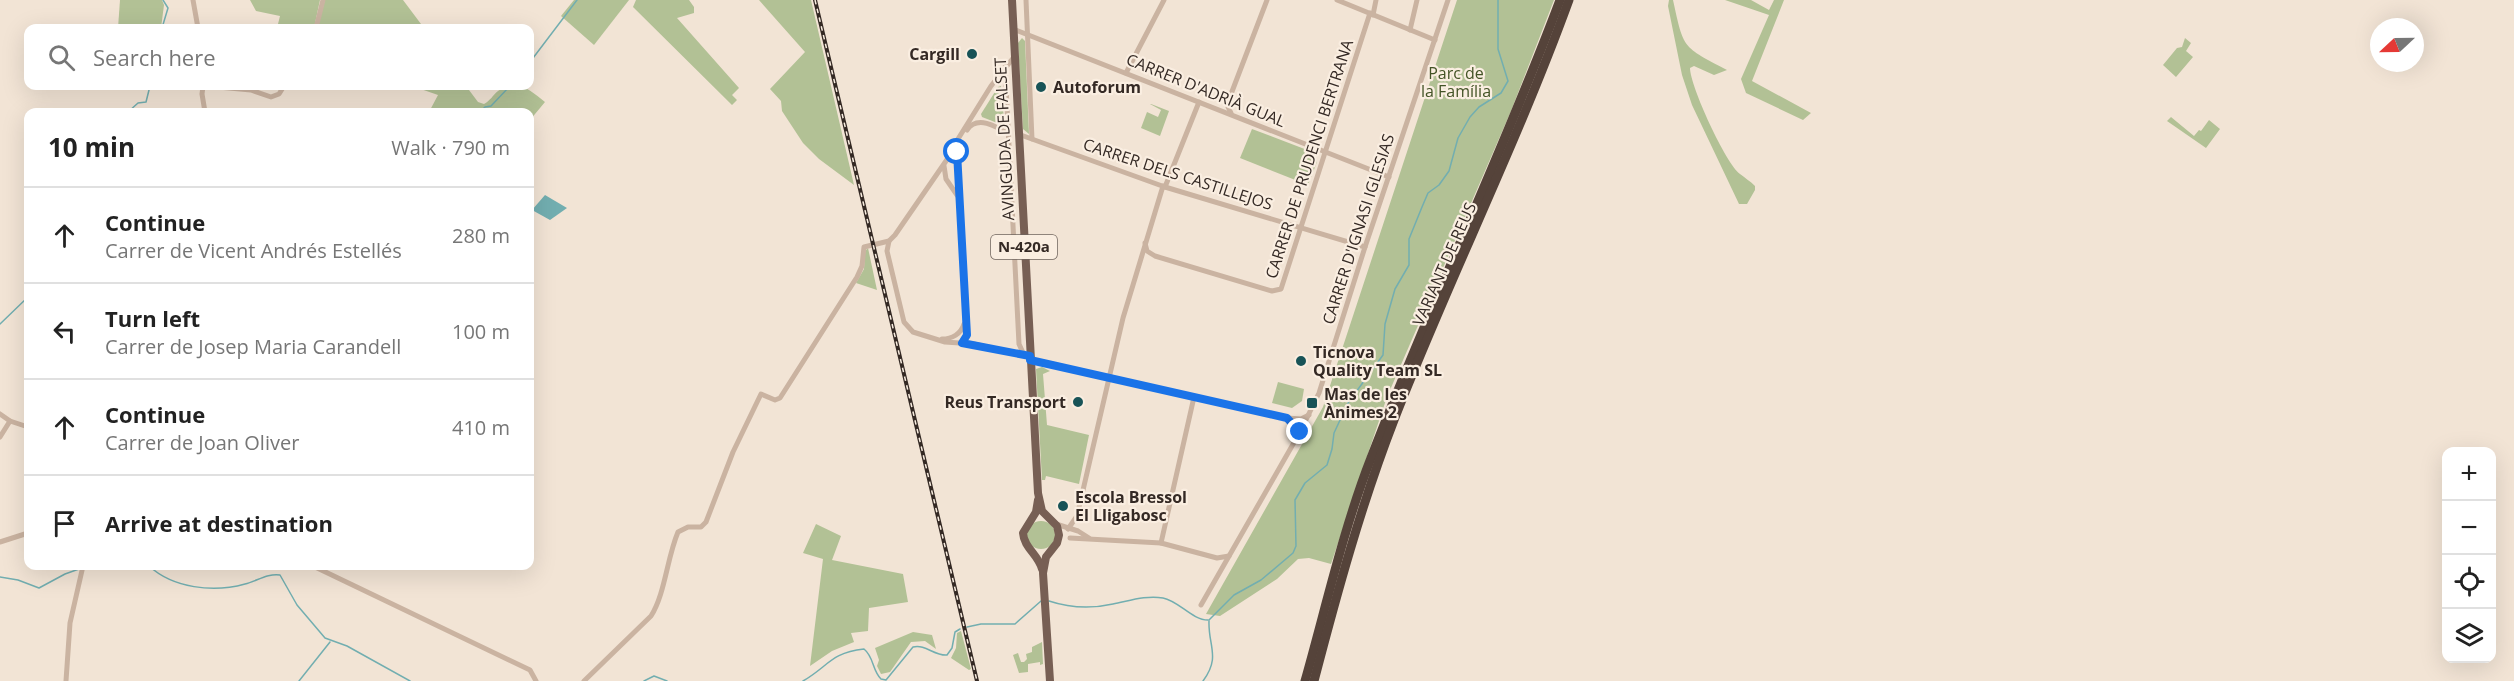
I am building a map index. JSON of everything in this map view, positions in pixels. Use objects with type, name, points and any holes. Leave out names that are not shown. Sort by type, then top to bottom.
[{"type":"highway","name":"VARIANT DE REUS","points":[[1305,681],[1370,460],[1449,268],[1499,156],[1560,0]]},
{"type":"highway","name":"VARIANT DE REUS","points":[[1314,681],[1350,549],[1394,421],[1545,66],[1569,0]]},
{"type":"main road","name":"AVINGUDA DE FALSET","points":[[1012,0],[1028,357],[1038,493]]},
{"type":"main road","name":"N-420a","points":[[1038,493],[1037,508],[1023,533],[1024,543],[1040,562],[1043,573],[1050,681]]},
{"type":"main road","name":"N-420a","points":[[1038,493],[1042,511],[1052,521],[1059,535],[1046,557],[1043,573]]},
{"type":"main road","points":[[1031,520],[1038,517],[1052,521]]},
{"type":"main road","points":[[1032,550],[1041,553],[1053,547]]},
{"type":"street","points":[[193,0],[197,24]]},
{"type":"street","points":[[317,24],[323,0]]},
{"type":"street","name":"AVINGUDA DE FALSET","points":[[1026,0],[1032,139]]},
{"type":"street","points":[[1126,73],[1164,0]]},
{"type":"street","points":[[1233,115],[1228,109],[1228,102],[1267,0]]},
{"type":"street","points":[[1336,0],[1435,40]]},
{"type":"street","name":"CARRER DE PRUDENCI BERTRANA","points":[[1155,256],[1277,291],[1284,285],[1300,228],[1376,0]]},
{"type":"street","points":[[1410,30],[1417,0]]},
{"type":"street","name":"CARRER D'IGNASI IGLESIAS","points":[[1201,605],[1300,432],[1319,393],[1365,247],[1448,0]]},
{"type":"street","name":"CARRER D'ADRIÀ GUAL","points":[[1013,29],[1389,177]]},
{"type":"street","points":[[1014,57],[969,121],[932,184],[889,241],[887,250],[904,324],[913,332],[940,339],[1028,357],[1287,418],[1301,418],[1310,414]]},
{"type":"street","points":[[1005,67],[977,112],[977,118],[1008,134]]},
{"type":"street","name":"AVINGUDA DE FALSET","points":[[1005,67],[1018,344],[1028,357]]},
{"type":"street","points":[[204,90],[204,108]]},
{"type":"street","points":[[251,90],[271,97],[279,94],[282,90]]},
{"type":"street","points":[[1078,531],[1077,516],[1123,318],[1164,187],[1199,102]]},
{"type":"street","points":[[1217,109],[1228,102]]},
{"type":"street","points":[[921,199],[970,125],[982,122]]},
{"type":"street","name":"CARRER DELS CASTILLEJOS","points":[[1018,134],[1164,187],[1365,247]]},
{"type":"street","points":[[951,154],[960,205],[967,338],[961,343]]},
{"type":"street","points":[[944,165],[948,182],[956,191],[960,205]]},
{"type":"street","points":[[932,184],[939,181],[948,182]]},
{"type":"street","points":[[584,681],[651,616],[656,608],[670,551],[678,532],[688,527],[701,527],[706,522],[718,487],[756,401],[761,394],[775,400],[780,398],[857,278],[862,266],[861,251],[867,246],[889,241]]},
{"type":"street","points":[[1145,243],[1147,251],[1155,256]]},
{"type":"street","points":[[1139,262],[1144,257],[1155,256]]},
{"type":"street","points":[[940,339],[958,334],[963,328],[965,316]]},
{"type":"street","points":[[958,334],[957,338],[961,343]]},
{"type":"street","points":[[1161,543],[1194,397]]},
{"type":"street","points":[[0,414],[10,421],[24,426]]},
{"type":"street","points":[[1287,418],[1300,432]]},
{"type":"street","points":[[0,437],[10,421]]},
{"type":"street","points":[[1068,529],[1077,516]]},
{"type":"street","points":[[1052,521],[1078,531],[1090,539]]},
{"type":"street","points":[[1053,547],[1078,531]]},
{"type":"street","points":[[0,542],[24,534]]},
{"type":"street","points":[[1070,538],[1161,543],[1217,558],[1229,556]]},
{"type":"street","points":[[66,681],[70,623],[82,570]]},
{"type":"street","points":[[321,570],[530,670],[536,681]]},
{"type":"green space","points":[[120,0],[162,0],[164,5],[162,24],[118,24]]},
{"type":"green space","points":[[250,0],[320,0],[315,24],[278,24],[280,16],[256,11]]},
{"type":"green space","points":[[325,0],[403,0],[421,24],[318,24]]},
{"type":"green space","points":[[574,0],[629,0],[594,45],[561,16]]},
{"type":"green space","points":[[636,0],[689,0],[694,7],[694,13],[677,18],[739,88],[732,95],[737,100],[732,105],[633,7]]},
{"type":"green space","points":[[759,0],[811,0],[854,185],[819,159],[803,143],[782,111],[781,101],[770,89],[805,52]]},
{"type":"green space","name":"Parc de la Família","points":[[1457,0],[1554,0],[1511,111],[1387,397],[1331,564],[1309,558],[1298,559],[1277,579],[1220,616],[1206,614],[1323,407]]},
{"type":"green space","points":[[1669,0],[1673,0],[1680,29],[1687,45],[1701,56],[1727,70],[1714,75],[1694,66],[1690,68],[1702,107],[1726,156],[1740,174],[1755,186],[1747,204],[1739,204],[1692,105],[1682,75],[1668,6]]},
{"type":"green space","points":[[1725,0],[1751,0],[1769,10],[1774,0],[1784,0],[1752,81],[1811,113],[1803,120],[1746,93],[1741,79],[1769,15]]},
{"type":"green space","points":[[1022,38],[1025,41],[1029,134],[1023,129],[1018,43]]},
{"type":"green space","points":[[2185,38],[2191,43],[2186,51],[2193,57],[2176,77],[2163,65],[2177,48],[2182,47]]},
{"type":"green space","points":[[1001,86],[1004,120],[1000,124],[982,117],[981,114],[998,87]]},
{"type":"green space","points":[[424,90],[469,90],[478,102],[484,104],[500,90],[529,90],[545,102],[534,115],[534,108],[431,108],[438,95]]},
{"type":"green space","points":[[1150,104],[1169,111],[1160,136],[1141,128],[1147,112],[1158,117],[1161,110]]},
{"type":"green space","points":[[2171,117],[2194,136],[2209,120],[2220,129],[2206,148],[2167,121]]},
{"type":"green space","points":[[1252,129],[1315,153],[1317,162],[1308,185],[1240,158]]},
{"type":"green space","points":[[868,248],[877,290],[856,283],[864,269],[865,251]]},
{"type":"green space","points":[[1042,367],[1050,371],[1043,374],[1047,425],[1089,435],[1079,484],[1046,476],[1045,480],[1042,480],[1036,369]]},
{"type":"green space","points":[[1278,382],[1304,389],[1302,401],[1292,408],[1272,403]]},
{"type":"green space","points":[[1041,521],[1051,525],[1055,535],[1051,545],[1041,549],[1031,545],[1027,535],[1031,525]]},
{"type":"green space","points":[[816,524],[841,536],[832,560],[903,574],[908,602],[869,608],[868,631],[851,633],[854,642],[832,651],[810,666],[823,559],[803,553]]},
{"type":"green space","points":[[961,631],[971,669],[969,670],[951,658],[956,648],[957,633]]},
{"type":"green space","points":[[913,632],[932,635],[936,649],[925,641],[911,642],[890,672],[881,674],[877,666],[879,660],[875,648]]},
{"type":"green space","points":[[1042,642],[1043,664],[1040,665],[1040,662],[1028,664],[1028,672],[1019,673],[1013,655],[1018,653],[1021,662],[1024,662],[1027,659],[1026,654],[1032,652],[1032,647]]},
{"type":"water","points":[[545,195],[567,208],[550,220],[534,211],[534,208]]},
{"type":"waterway","points":[[163,0],[168,8],[163,24]]},
{"type":"waterway","points":[[534,57],[577,0]]},
{"type":"waterway","points":[[1209,620],[1234,595],[1261,580],[1293,553],[1296,546],[1295,500],[1305,483],[1327,465],[1334,433],[1348,403],[1383,355],[1385,324],[1395,289],[1409,265],[1409,239],[1428,193],[1439,185],[1449,171],[1458,138],[1470,117],[1479,107],[1501,93],[1508,81],[1498,49],[1498,0]]},
{"type":"waterway","points":[[132,108],[138,103],[146,102],[149,90]]},
{"type":"waterway","points":[[484,108],[491,106],[506,90]]},
{"type":"waterway","points":[[0,324],[24,301]]},
{"type":"waterway","points":[[0,577],[18,580],[39,588],[76,570]]},
{"type":"waterway","points":[[155,570],[181,584],[207,588],[233,587],[267,576],[280,575],[297,605],[325,638],[347,646],[410,681]]},
{"type":"waterway","points":[[1049,601],[1089,607],[1157,597],[1169,600],[1196,617],[1208,620]]},
{"type":"waterway","points":[[967,627],[981,624],[1015,624],[1041,601]]},
{"type":"waterway","points":[[1203,681],[1213,658],[1209,621]]},
{"type":"waterway","points":[[803,681],[837,657],[864,649],[870,656],[878,675],[881,679],[886,680],[913,647],[922,647],[947,655],[952,648],[955,632],[960,629]]},
{"type":"waterway","points":[[299,681],[330,642]]},
{"type":"waterway","points":[[644,681],[654,676],[667,681]]},
{"type":"railway","points":[[815,0],[977,681]]},
{"type":"place","name":"Cargill","points":[[972,54]]},
{"type":"place","name":"Autoforum","points":[[1041,87]]},
{"type":"place","name":"Ticnova Quality Team SL","points":[[1301,361]]},
{"type":"place","name":"Reus Transport","points":[[1078,402]]},
{"type":"place","name":"Mas de les Ànimes 2","points":[[1312,403]]},
{"type":"place","name":"Escola Bressol El Lligabosc","points":[[1063,506]]},
{"type":"route","points":[[957,152],[967,335],[962,343],[1030,356],[1030,360],[1287,418],[1300,432]]}]
